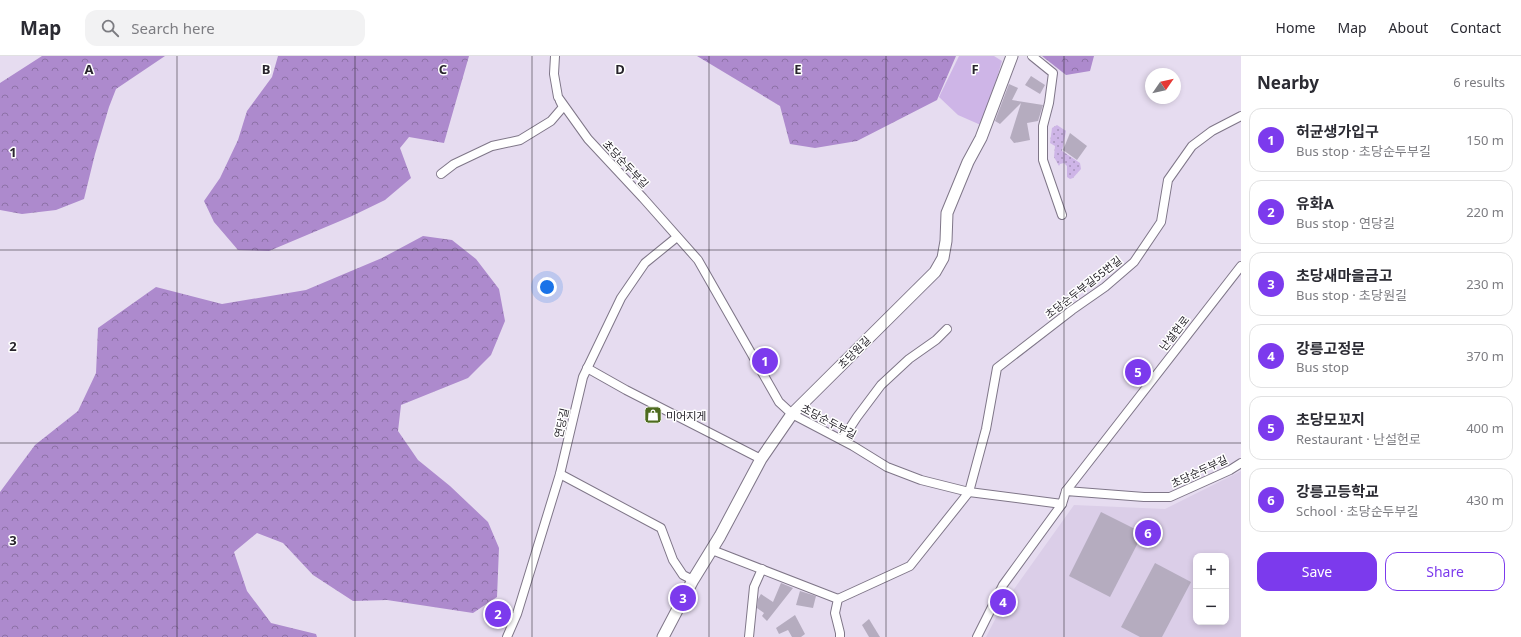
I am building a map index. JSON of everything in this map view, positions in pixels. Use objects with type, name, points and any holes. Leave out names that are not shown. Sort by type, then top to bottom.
[{"type":"street","name":"초당순두부길","points":[[555,56],[554,74],[558,97],[588,139],[698,260],[779,402],[792,414],[842,440],[887,467],[921,480],[969,492],[1062,504]]},
{"type":"street","name":"초당원길","points":[[663,637],[693,580],[712,550],[761,459],[792,414],[934,272],[943,258],[946,241],[947,213],[968,162],[984,132],[1012,56]]},
{"type":"street","points":[[1032,56],[1052,72],[1049,104],[1043,126],[1043,160],[1062,215]]},
{"type":"street","points":[[441,174],[454,164],[492,146],[520,140],[551,121],[563,107],[558,97]]},
{"type":"street","name":"초당순두부길55번길","points":[[969,492],[986,429],[997,368],[1105,287],[1134,262],[1161,222],[1168,180],[1192,146],[1212,131],[1241,116]]},
{"type":"street","name":"연당길","points":[[507,637],[517,614],[560,474],[583,377],[621,298],[645,262],[677,237]]},
{"type":"street","name":"난설헌로","points":[[1066,490],[1241,266]]},
{"type":"street","points":[[842,440],[881,385],[909,360],[936,340],[947,328]]},
{"type":"street","points":[[588,368],[626,390],[761,459]]},
{"type":"street","name":"초당순두부길","points":[[1066,490],[1144,497],[1170,497],[1230,470],[1241,463]]},
{"type":"street","points":[[560,474],[661,528],[673,560],[683,575],[693,580]]},
{"type":"street","points":[[977,637],[1003,585],[1062,504],[1066,490]]},
{"type":"street","points":[[712,550],[838,599],[910,566],[969,492]]},
{"type":"street","points":[[749,637],[754,587],[762,570]]},
{"type":"street","points":[[838,599],[835,613],[840,637]]},
{"type":"shaded area","points":[[959,56],[994,56],[1002,61],[983,126],[958,115],[939,97]]},
{"type":"shaded area","points":[[1057,125],[1066,131],[1062,151],[1080,163],[1081,169],[1073,178],[1070,179],[1067,177],[1067,166],[1064,163],[1060,164],[1059,166],[1054,157],[1055,146],[1050,143],[1052,128]]},
{"type":"shaded area","points":[[1241,471],[1241,637],[986,637],[1002,606],[1074,505],[1165,509]]},
{"type":"green space","points":[[42,56],[165,56],[116,89],[95,154],[84,199],[56,210],[22,214],[0,210],[0,83]]},
{"type":"green space","points":[[278,56],[469,56],[444,143],[409,137],[400,148],[411,178],[385,200],[352,216],[269,251],[238,250],[214,222],[204,201],[220,178],[238,140],[247,111],[272,77]]},
{"type":"green space","points":[[697,56],[956,56],[937,100],[857,141],[815,148],[790,144],[780,106]]},
{"type":"green space","points":[[1042,56],[1094,56],[1090,71],[1066,75]]},
{"type":"green space","points":[[423,236],[452,240],[476,259],[499,289],[505,321],[491,355],[468,378],[401,405],[398,431],[418,460],[450,486],[488,522],[499,548],[497,597],[473,613],[387,600],[353,601],[313,575],[283,543],[257,533],[234,552],[247,591],[271,623],[316,634],[317,637],[0,637],[0,492],[35,445],[78,411],[96,373],[98,328],[156,287],[222,304],[306,290],[382,258]]},
{"type":"building","points":[[1031,76],[1045,85],[1040,94],[1025,85]]},
{"type":"building","points":[[1009,84],[1018,88],[1012,100],[1043,105],[1038,121],[1027,123],[1030,140],[1014,143],[1010,138],[1021,103],[1000,124],[995,121]]},
{"type":"building","points":[[1070,133],[1087,146],[1077,160],[1063,150]]},
{"type":"building","points":[[1101,512],[1143,533],[1110,597],[1069,576]]},
{"type":"building","points":[[1155,563],[1191,582],[1162,637],[1140,637],[1121,627]]},
{"type":"building","points":[[781,583],[793,588],[767,621],[762,616],[764,613],[757,608],[758,599],[761,594],[773,602]]},
{"type":"building","points":[[800,591],[816,596],[813,608],[796,605]]},
{"type":"building","points":[[795,615],[805,634],[801,637],[792,637],[788,630],[779,634],[776,628]]},
{"type":"building","points":[[869,619],[880,637],[869,637],[862,625]]},
{"type":"place","name":"허균생가입구","points":[[765,361]]},
{"type":"place","name":"초당모꼬지","points":[[1138,372]]},
{"type":"place","name":"미어지게","points":[[653,415]]},
{"type":"place","name":"강릉고등학교","points":[[1148,533]]},
{"type":"place","name":"초당새마을금고","points":[[683,598]]},
{"type":"place","name":"강릉고정문","points":[[1003,602]]},
{"type":"place","name":"유화A","points":[[498,614]]}]
